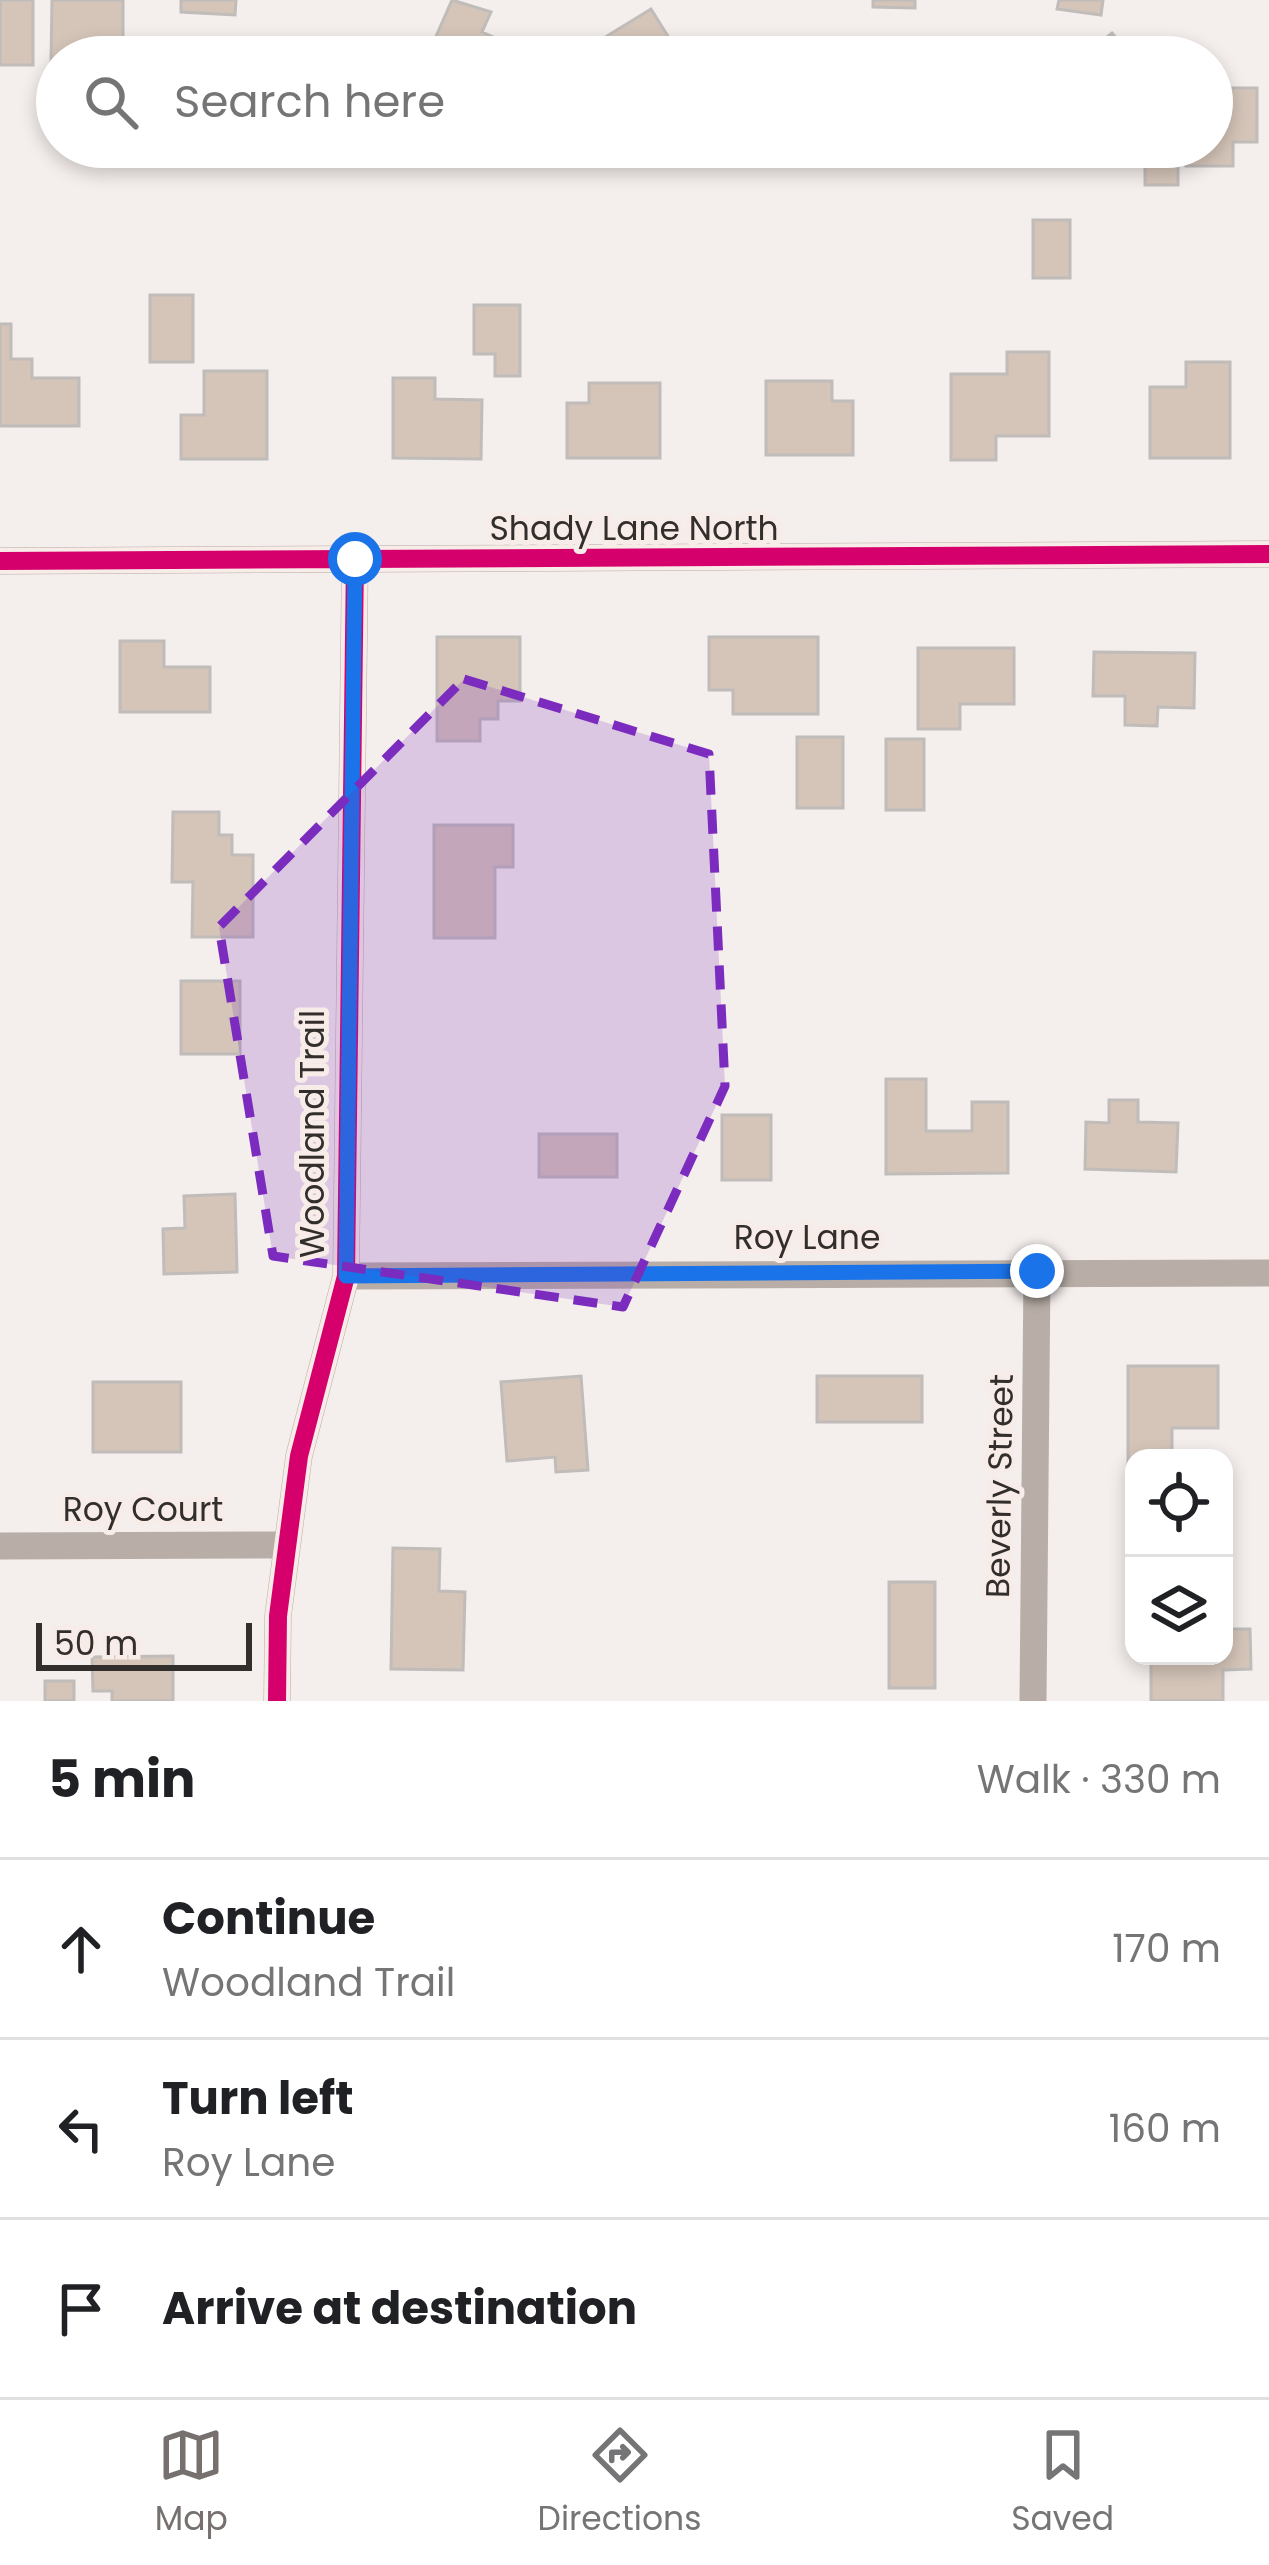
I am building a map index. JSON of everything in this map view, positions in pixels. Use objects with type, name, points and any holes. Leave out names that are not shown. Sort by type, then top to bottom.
[{"type":"street","name":"Shady Lane North","points":[[0,561],[1269,554]]},
{"type":"street","name":"Woodland Trail","points":[[277,1701],[278,1616],[299,1456],[346,1276],[355,559]]},
{"type":"street","name":"Beverly Street","points":[[1033,1701],[1037,1271]]},
{"type":"street","name":"Roy Lane","points":[[346,1276],[1269,1273]]},
{"type":"street","name":"Roy Court","points":[[0,1546],[287,1545]]},
{"type":"highlighted area","points":[[464,679],[709,754],[725,1086],[623,1307],[273,1256],[219,927]]},
{"type":"building","points":[[0,0],[33,0],[33,65],[0,65]]},
{"type":"building","points":[[52,0],[123,0],[123,36],[51,36]]},
{"type":"building","points":[[181,0],[236,0],[235,15],[181,12]]},
{"type":"building","points":[[452,0],[491,12],[482,32],[491,36],[436,36]]},
{"type":"building","points":[[873,0],[915,0],[915,8],[873,7]]},
{"type":"building","points":[[1059,0],[1103,0],[1101,15],[1057,9]]},
{"type":"building","points":[[651,9],[668,36],[607,36]]},
{"type":"building","points":[[1233,88],[1257,88],[1257,142],[1233,142]]},
{"type":"building","points":[[1145,168],[1178,168],[1178,185],[1145,185]]},
{"type":"building","points":[[1033,220],[1070,220],[1070,278],[1033,278]]},
{"type":"building","points":[[150,295],[193,295],[193,362],[150,362]]},
{"type":"building","points":[[474,305],[520,305],[520,376],[495,376],[495,354],[474,354]]},
{"type":"building","points":[[0,324],[11,324],[11,359],[32,359],[32,378],[79,378],[79,426],[0,426]]},
{"type":"building","points":[[1007,352],[1049,352],[1049,436],[996,436],[996,460],[951,460],[951,374],[1007,374]]},
{"type":"building","points":[[1186,362],[1230,362],[1230,458],[1150,458],[1150,387],[1186,387]]},
{"type":"building","points":[[204,371],[267,371],[267,459],[181,459],[181,415],[204,415]]},
{"type":"building","points":[[393,378],[435,378],[435,399],[482,400],[481,459],[393,458]]},
{"type":"building","points":[[766,381],[832,381],[832,401],[853,401],[853,455],[766,455]]},
{"type":"building","points":[[589,383],[660,383],[660,458],[567,458],[567,403],[589,403]]},
{"type":"building","points":[[437,637],[520,637],[520,701],[498,701],[498,719],[480,719],[480,741],[437,741]]},
{"type":"building","points":[[709,637],[818,637],[818,714],[733,714],[733,690],[709,690]]},
{"type":"building","points":[[120,641],[164,641],[164,667],[210,667],[210,712],[120,712]]},
{"type":"building","points":[[918,648],[1014,648],[1014,704],[960,704],[960,729],[918,729]]},
{"type":"building","points":[[1094,652],[1195,653],[1194,708],[1158,707],[1157,726],[1125,725],[1125,696],[1093,696]]},
{"type":"building","points":[[797,737],[843,737],[843,808],[797,808]]},
{"type":"building","points":[[886,739],[924,739],[924,810],[886,810]]},
{"type":"building","points":[[173,812],[219,812],[219,835],[232,835],[232,855],[253,855],[253,937],[192,937],[193,882],[172,882]]},
{"type":"building","points":[[434,825],[513,825],[513,867],[495,867],[495,938],[434,938]]},
{"type":"building","points":[[181,981],[240,981],[240,1054],[181,1054]]},
{"type":"building","points":[[886,1079],[926,1079],[926,1131],[972,1131],[972,1102],[1008,1102],[1008,1173],[886,1174]]},
{"type":"building","points":[[1109,1100],[1138,1100],[1138,1122],[1178,1123],[1176,1172],[1085,1169],[1086,1122],[1109,1123]]},
{"type":"building","points":[[722,1115],[771,1115],[771,1180],[722,1180]]},
{"type":"building","points":[[539,1134],[617,1134],[617,1177],[539,1177]]},
{"type":"building","points":[[235,1194],[237,1272],[164,1274],[163,1229],[185,1228],[184,1196]]},
{"type":"building","points":[[1128,1366],[1218,1366],[1218,1428],[1172,1428],[1172,1449],[1128,1449]]},
{"type":"building","points":[[581,1376],[588,1470],[556,1472],[555,1457],[507,1461],[501,1382]]},
{"type":"building","points":[[817,1376],[922,1376],[922,1422],[817,1422]]},
{"type":"building","points":[[93,1382],[181,1382],[181,1452],[93,1452]]},
{"type":"building","points":[[393,1548],[440,1549],[439,1591],[465,1592],[463,1670],[391,1669]]},
{"type":"building","points":[[889,1582],[935,1582],[935,1688],[889,1688]]},
{"type":"building","points":[[1233,1629],[1250,1629],[1251,1669],[1223,1670],[1223,1701],[1151,1701],[1151,1665],[1233,1665]]},
{"type":"building","points":[[173,1656],[173,1701],[112,1701],[112,1691],[93,1691],[92,1657]]},
{"type":"building","points":[[45,1681],[74,1681],[74,1701],[45,1701]]},
{"type":"cycle path","points":[[0,561],[1269,554]]},
{"type":"cycle path","points":[[277,1701],[278,1616],[299,1456],[346,1276],[355,559]]},
{"type":"route","points":[[355,559],[346,1276],[1037,1271]]}]
